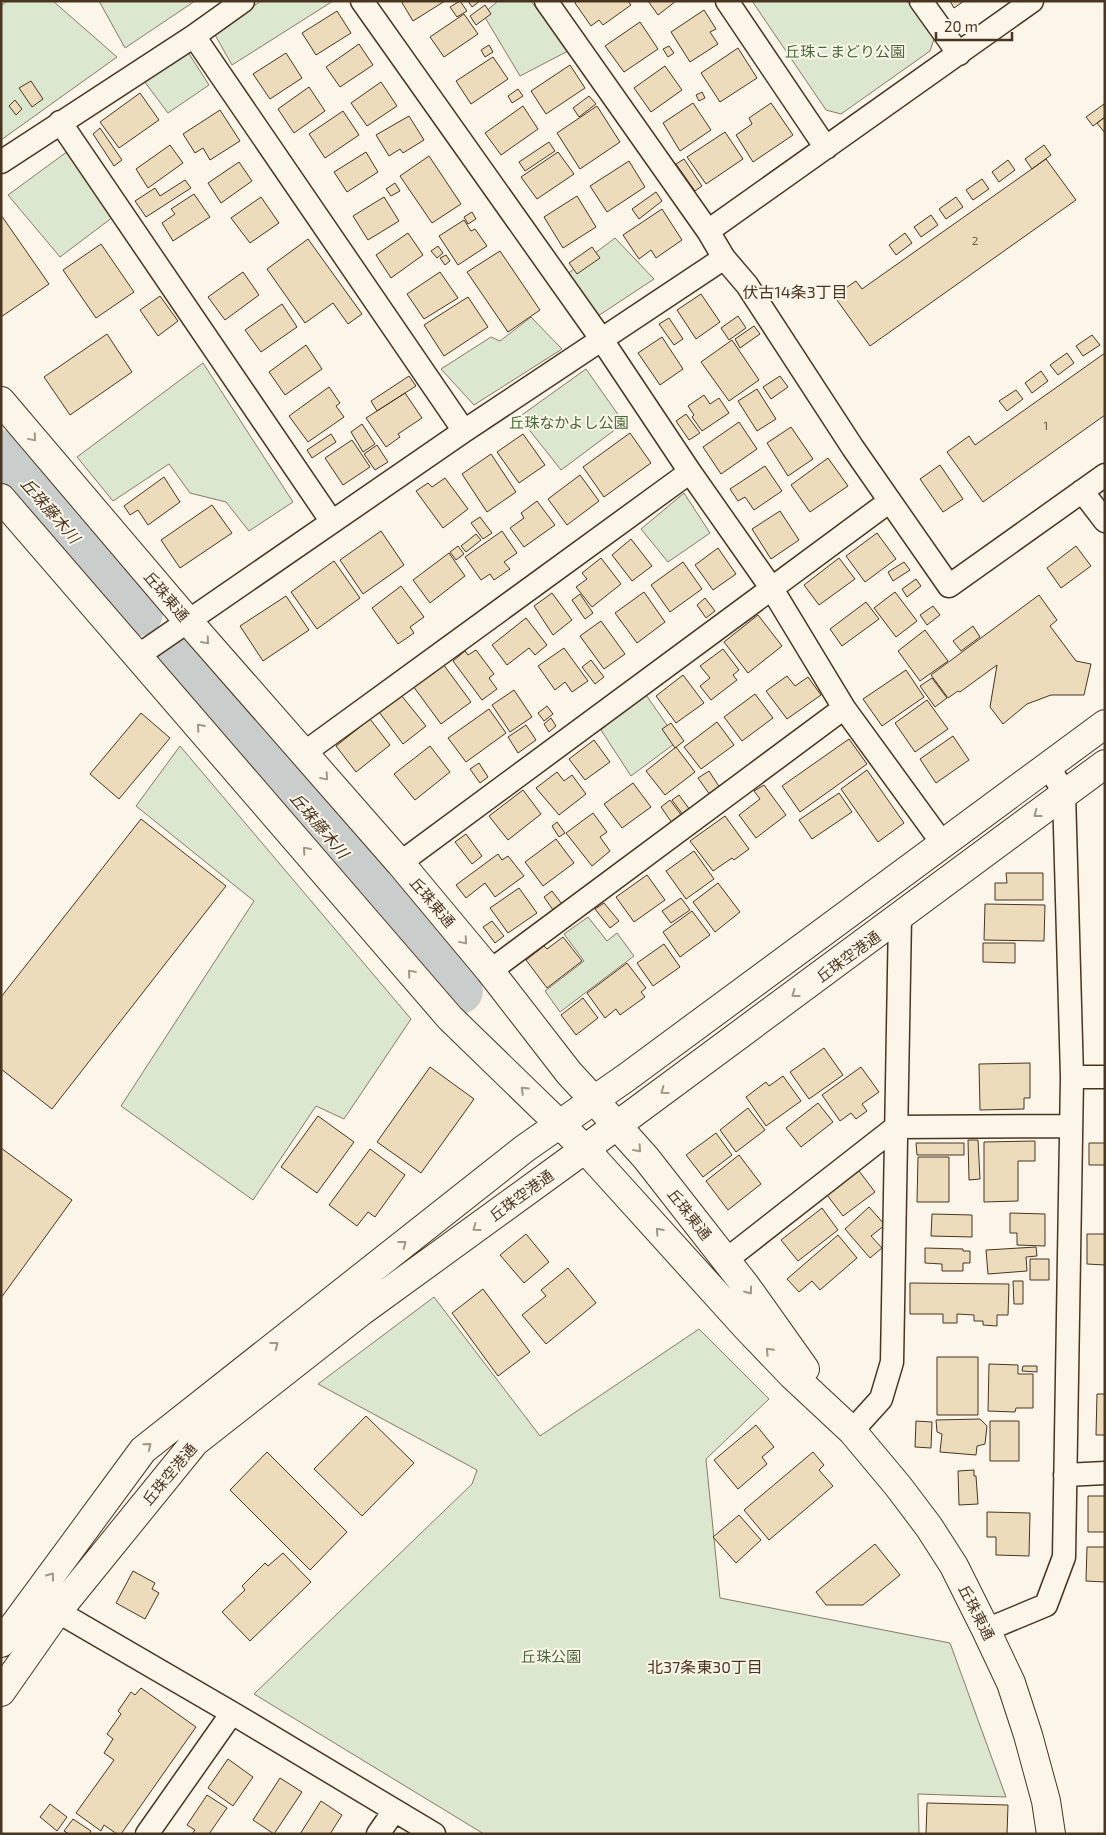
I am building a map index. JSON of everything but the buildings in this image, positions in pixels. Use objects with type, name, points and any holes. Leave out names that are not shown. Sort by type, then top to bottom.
[{"type":"street","points":[[1,162],[194,36],[243,1]]},
{"type":"street","points":[[362,1],[602,340],[690,472],[772,589],[844,708],[943,844]]},
{"type":"street","points":[[546,1],[708,231],[724,258],[747,285],[853,448],[948,586],[1105,475]]},
{"type":"street","points":[[727,1],[826,148]]},
{"type":"street","points":[[921,1],[958,54]]},
{"type":"street","points":[[708,231],[1032,1]]},
{"type":"street","points":[[194,36],[464,430]]},
{"type":"street","points":[[60,122],[332,522]]},
{"type":"street","points":[[138,655],[464,430],[724,258]]},
{"type":"street","name":"丘珠東通","points":[[1,401],[188,620],[400,863],[490,971],[569,1073],[646,1158],[746,1286],[847,1426],[898,1486],[929,1527],[954,1566],[1011,1683],[1046,1801],[1051,1834]]},
{"type":"street","points":[[304,753],[690,472]]},
{"type":"street","points":[[1082,491],[1105,521]]},
{"type":"street","name":"丘珠東通","points":[[1,498],[450,1018],[585,1150],[747,1328],[792,1375],[847,1426]]},
{"type":"street","points":[[400,863],[890,500]]},
{"type":"street","points":[[490,971],[844,708]]},
{"type":"street","name":"丘珠空港通","points":[[1,1643],[142,1450],[516,1155],[594,1100],[1105,724]]},
{"type":"street","name":"丘珠空港通","points":[[1,1692],[57,1612],[195,1442],[362,1311],[585,1150],[1105,764]]},
{"type":"street","points":[[986,1630],[1046,1605],[1064,1556],[1072,1077],[1064,793],[1048,765]]},
{"type":"street","points":[[847,1426],[882,1399],[892,1362],[900,918]]},
{"type":"street","points":[[1072,1077],[1105,1077]]},
{"type":"street","points":[[726,1260],[896,1127],[1071,1126]]},
{"type":"street","points":[[1065,1475],[1105,1473]]},
{"type":"street","points":[[34,1598],[232,1713],[434,1834]]},
{"type":"street","points":[[147,1834],[232,1713]]},
{"type":"street","points":[[378,1834],[394,1811]]},
{"type":"green space","points":[[7,1],[53,1],[117,57],[1,140],[1,6]]},
{"type":"green space","points":[[99,1],[195,1],[125,48]]},
{"type":"green space","points":[[261,1],[333,1],[232,65],[214,33]]},
{"type":"green space","points":[[498,1],[531,1],[568,51],[520,76],[483,14]]},
{"type":"green space","name":"丘珠こまどり公園","points":[[752,1],[907,1],[934,39],[930,51],[841,114],[826,110]]},
{"type":"green space","points":[[186,49],[209,85],[168,113],[144,81]]},
{"type":"green space","points":[[68,151],[113,217],[60,257],[8,195]]},
{"type":"green space","points":[[615,238],[654,279],[595,318],[566,275]]},
{"type":"green space","points":[[531,317],[562,349],[474,405],[441,369],[491,337],[500,341]]},
{"type":"green space","points":[[203,363],[293,502],[249,531],[226,502],[190,493],[169,464],[113,501],[77,457]]},
{"type":"green space","name":"丘珠なかよし公園","points":[[586,369],[624,423],[561,470],[519,417]]},
{"type":"green space","points":[[684,493],[710,533],[668,562],[641,529]]},
{"type":"green space","points":[[644,692],[678,741],[631,776],[601,730]]},
{"type":"green space","points":[[180,746],[411,1019],[344,1119],[316,1106],[253,1200],[121,1106],[254,901],[136,806]]},
{"type":"green space","points":[[588,917],[607,941],[617,933],[634,956],[560,1012],[545,991],[584,961],[564,934]]},
{"type":"green space","name":"丘珠公園","points":[[434,1297],[540,1436],[699,1329],[769,1399],[706,1459],[720,1598],[950,1643],[1006,1797],[918,1794],[919,1834],[484,1834],[254,1694],[472,1484],[477,1470],[318,1384]]},
{"type":"waterway","name":"丘珠藤木川","points":[[1,453],[140,613]]},
{"type":"waterway","name":"丘珠藤木川","points":[[179,659],[460,991]]},
{"type":"district","name":"伏古14条3丁目","points":[[795,291]]},
{"type":"district","name":"北37条東30丁目","points":[[705,1666]]}]
